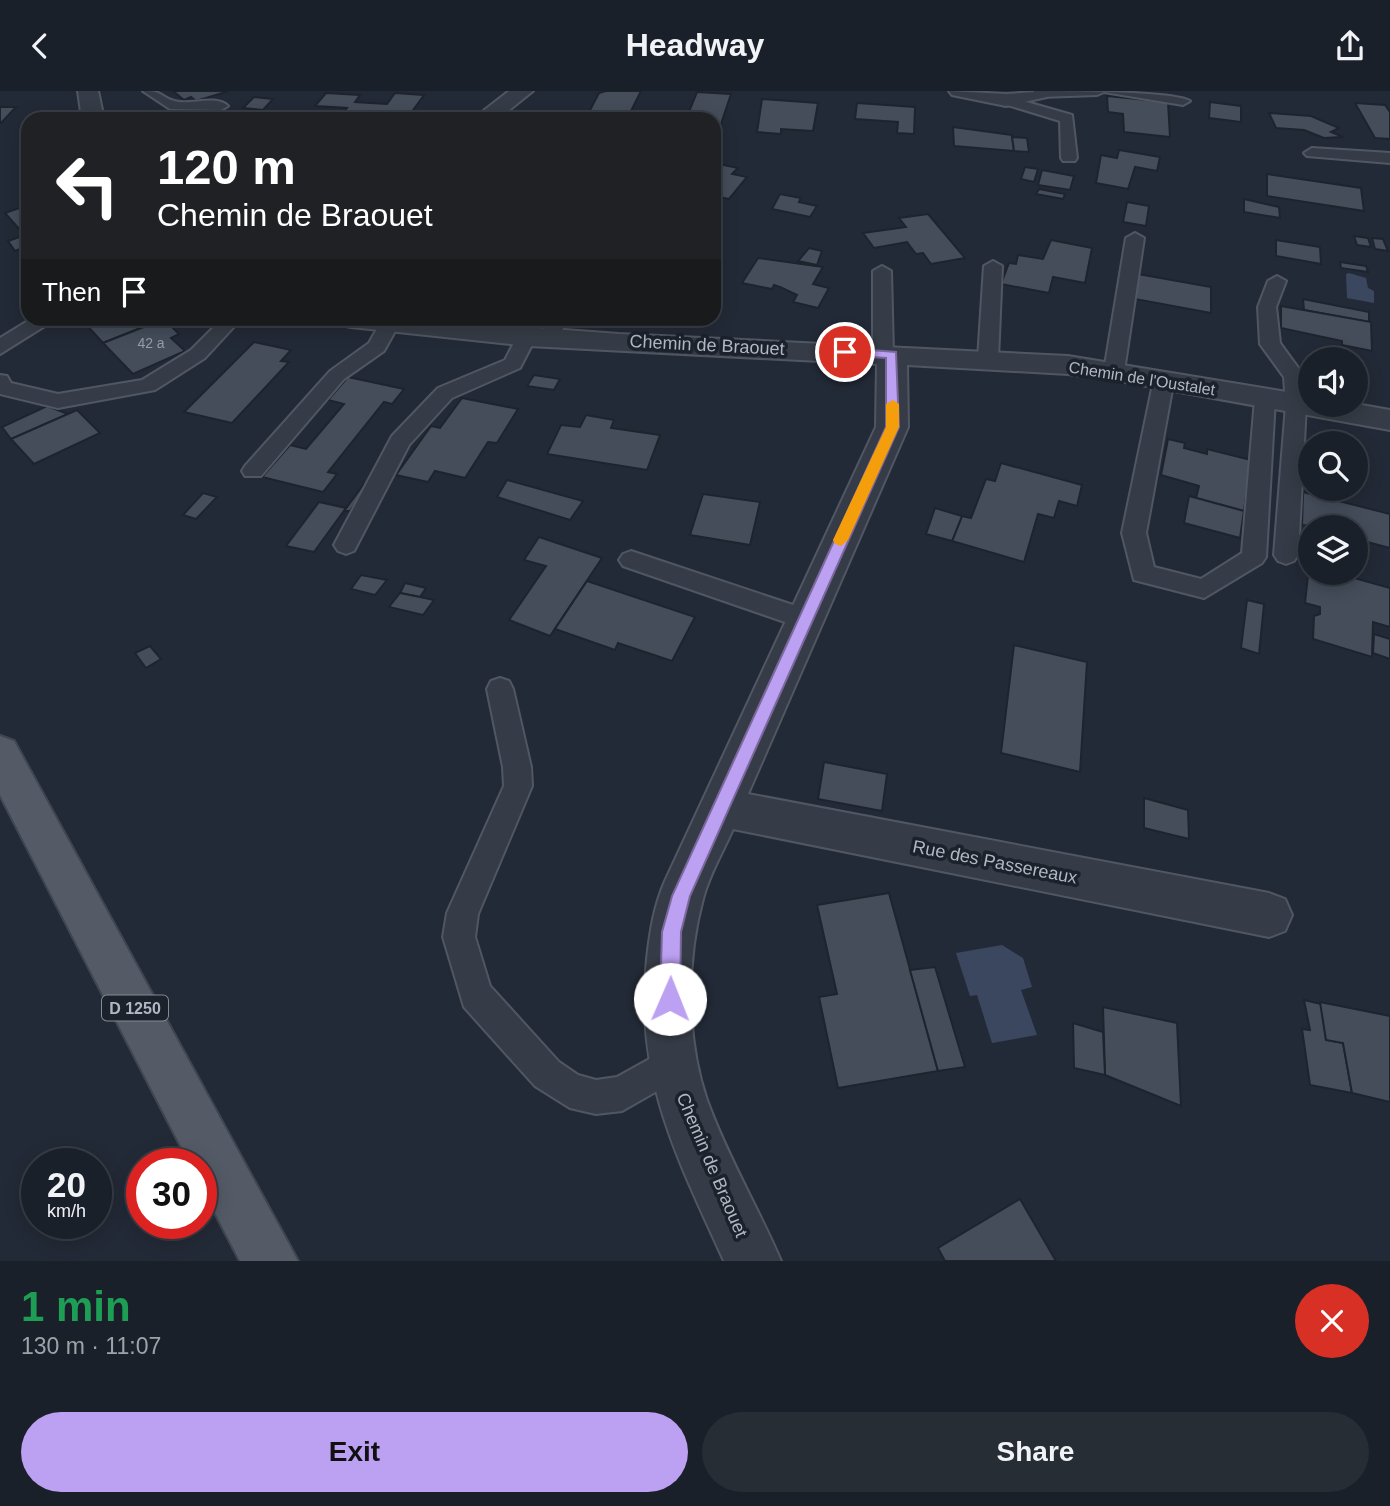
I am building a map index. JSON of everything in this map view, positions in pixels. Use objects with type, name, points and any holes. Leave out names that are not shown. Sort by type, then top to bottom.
[{"type":"main road","name":"D 1250","points":[[0,754],[270,1261]]},
{"type":"street","points":[[494,112],[523,91]]},
{"type":"street","points":[[959,91],[1006,100],[1040,93]]},
{"type":"street","points":[[93,92],[93,112]]},
{"type":"street","name":"Chemin de Braouet","points":[[441,326],[545,330],[888,354],[892,427],[681,896],[671,932],[673,1063],[681,1097],[753,1261]]},
{"type":"street","name":"Chemin de l'Oustalet","points":[[888,354],[988,359],[1114,371],[1390,420]]},
{"type":"street","name":"Rue des Passereaux","points":[[721,808],[1269,915]]},
{"type":"lane","points":[[150,91],[170,105],[221,106]]},
{"type":"lane","points":[[1040,93],[1097,91]]},
{"type":"lane","points":[[1110,91],[1183,101]]},
{"type":"lane","points":[[1006,100],[1067,118],[1069,157]]},
{"type":"lane","points":[[1312,153],[1386,150]]},
{"type":"lane","points":[[1114,371],[1135,238]]},
{"type":"lane","points":[[988,359],[993,266]]},
{"type":"lane","points":[[882,271],[888,354]]},
{"type":"lane","points":[[1277,281],[1267,307],[1270,344],[1294,376],[1296,404],[1286,555]]},
{"type":"lane","points":[[0,348],[30,326]]},
{"type":"lane","points":[[0,381],[3,388],[58,401],[148,385],[198,354],[225,326]]},
{"type":"lane","points":[[253,471],[337,375],[377,347],[388,326]]},
{"type":"lane","points":[[346,545],[400,442],[444,393],[513,365],[545,330]]},
{"type":"lane","points":[[1164,379],[1135,533],[1143,573],[1204,589],[1254,557],[1265,399]]},
{"type":"lane","points":[[631,560],[805,619]]},
{"type":"lane","points":[[500,689],[517,767],[518,786],[463,913],[459,937],[476,995],[547,1074],[570,1091],[596,1097],[622,1094],[673,1063]]},
{"type":"water","points":[[1346,274],[1366,278],[1368,288],[1374,291],[1374,303],[1347,298]]},
{"type":"water","points":[[1002,945],[1023,958],[1032,987],[1021,990],[1037,1035],[992,1043],[977,995],[970,996],[956,953]]},
{"type":"building","points":[[173,91],[229,91],[196,101],[191,97],[184,100]]},
{"type":"building","points":[[641,91],[630,112],[589,112],[599,93]]},
{"type":"building","points":[[697,92],[731,94],[721,124],[721,112],[689,112]]},
{"type":"building","points":[[326,93],[360,95],[355,102],[387,104],[395,93],[424,95],[412,112],[344,112],[347,108],[315,106]]},
{"type":"building","points":[[1107,96],[1168,102],[1170,137],[1124,132],[1123,114],[1108,112]]},
{"type":"building","points":[[254,97],[273,99],[263,110],[243,108]]},
{"type":"building","points":[[762,99],[818,103],[813,131],[781,129],[781,134],[757,132]]},
{"type":"building","points":[[1210,102],[1241,106],[1241,122],[1209,118]]},
{"type":"building","points":[[857,103],[915,107],[914,134],[897,133],[898,122],[855,119]]},
{"type":"building","points":[[1355,103],[1385,105],[1390,112],[1390,139],[1375,138]]},
{"type":"building","points":[[0,107],[16,107],[1,123],[0,123]]},
{"type":"building","points":[[1269,113],[1311,116],[1339,128],[1331,132],[1343,137],[1324,138],[1304,130],[1276,128]]},
{"type":"building","points":[[953,127],[1012,135],[1014,151],[954,146]]},
{"type":"building","points":[[1012,137],[1027,138],[1029,152],[1014,151]]},
{"type":"building","points":[[1119,150],[1160,157],[1157,171],[1135,167],[1128,189],[1096,183],[1101,155],[1117,158]]},
{"type":"building","points":[[721,164],[738,168],[732,174],[747,177],[729,199],[721,197]]},
{"type":"building","points":[[1025,167],[1038,169],[1034,182],[1021,179]]},
{"type":"building","points":[[1042,170],[1074,176],[1070,190],[1038,185]]},
{"type":"building","points":[[1267,174],[1361,188],[1364,211],[1267,196]]},
{"type":"building","points":[[1039,189],[1065,194],[1063,199],[1036,194]]},
{"type":"building","points":[[780,194],[801,198],[799,202],[817,206],[810,217],[772,209]]},
{"type":"building","points":[[1244,199],[1279,207],[1280,218],[1244,212]]},
{"type":"building","points":[[1127,202],[1149,206],[1146,226],[1123,222]]},
{"type":"building","points":[[21,207],[21,231],[5,213]]},
{"type":"building","points":[[928,214],[965,258],[931,264],[923,253],[916,254],[907,242],[874,248],[863,233],[906,227],[899,218]]},
{"type":"building","points":[[21,236],[21,249],[15,251],[8,241]]},
{"type":"building","points":[[1354,236],[1368,238],[1371,247],[1357,245]]},
{"type":"building","points":[[1372,238],[1383,239],[1388,251],[1375,249]]},
{"type":"building","points":[[1051,240],[1092,248],[1085,283],[1053,277],[1049,293],[1001,284],[1009,263],[1016,264],[1018,255],[1043,259]]},
{"type":"building","points":[[1276,240],[1320,247],[1321,264],[1276,256]]},
{"type":"building","points":[[809,248],[822,251],[817,265],[798,261]]},
{"type":"building","points":[[758,258],[823,267],[813,284],[829,288],[818,308],[793,302],[797,295],[774,285],[772,289],[742,283]]},
{"type":"building","points":[[1340,262],[1366,266],[1368,272],[1341,268]]},
{"type":"building","points":[[1138,274],[1211,287],[1211,313],[1135,299]]},
{"type":"building","points":[[1303,299],[1369,312],[1369,322],[1304,310]]},
{"type":"building","points":[[1281,306],[1371,322],[1372,351],[1368,350],[1368,347],[1342,345],[1342,341],[1281,328]]},
{"type":"building","points":[[87,326],[146,326],[103,343]]},
{"type":"building","points":[[146,326],[171,326],[179,334],[171,338],[185,351],[133,374],[103,343]]},
{"type":"building","points":[[254,342],[291,350],[281,361],[289,362],[232,423],[184,412]]},
{"type":"building","points":[[534,375],[560,379],[554,390],[527,386]]},
{"type":"building","points":[[348,377],[404,389],[392,404],[384,402],[328,472],[337,474],[323,492],[262,477],[290,445],[306,449],[344,404],[328,400]]},
{"type":"building","points":[[462,398],[518,409],[497,443],[488,442],[465,478],[435,471],[428,482],[396,475],[431,426],[440,428]]},
{"type":"building","points":[[47,406],[68,414],[11,439],[2,427]]},
{"type":"building","points":[[77,410],[100,433],[34,464],[11,439]]},
{"type":"building","points":[[586,415],[614,420],[611,428],[660,435],[647,470],[547,454],[561,425],[580,427]]},
{"type":"building","points":[[1168,439],[1185,443],[1184,448],[1207,454],[1207,449],[1251,460],[1244,511],[1196,498],[1199,486],[1161,475]]},
{"type":"building","points":[[1001,463],[1082,485],[1077,506],[1059,501],[1054,518],[1038,514],[1024,562],[952,541],[962,516],[971,518],[986,479],[995,481]]},
{"type":"building","points":[[507,480],[583,501],[570,520],[497,497]]},
{"type":"building","points":[[364,484],[369,485],[350,511],[344,511]]},
{"type":"building","points":[[203,493],[217,497],[196,519],[183,515]]},
{"type":"building","points":[[703,494],[760,502],[750,545],[690,535]]},
{"type":"building","points":[[1189,496],[1244,511],[1240,538],[1184,523]]},
{"type":"building","points":[[1303,501],[1339,501],[1390,514],[1390,548],[1368,542],[1368,515],[1302,515]]},
{"type":"building","points":[[319,502],[346,508],[314,552],[286,546]]},
{"type":"building","points":[[935,508],[962,516],[952,541],[926,534]]},
{"type":"building","points":[[539,537],[602,558],[550,636],[509,620],[546,566],[524,560]]},
{"type":"building","points":[[361,575],[387,580],[375,595],[351,589]]},
{"type":"building","points":[[587,581],[695,617],[672,661],[618,643],[615,650],[555,629]]},
{"type":"building","points":[[1368,582],[1390,588],[1390,627],[1373,622],[1372,657],[1313,639],[1314,616],[1320,614],[1320,607],[1305,603],[1307,585],[1368,585]]},
{"type":"building","points":[[405,583],[426,588],[420,597],[400,593]]},
{"type":"building","points":[[400,593],[434,600],[423,615],[389,607]]},
{"type":"building","points":[[1247,600],[1264,604],[1259,654],[1241,648]]},
{"type":"building","points":[[1374,634],[1390,639],[1390,659],[1373,653]]},
{"type":"building","points":[[1014,645],[1087,662],[1080,772],[1001,753]]},
{"type":"building","points":[[150,646],[161,659],[146,668],[135,653]]},
{"type":"building","points":[[824,762],[887,774],[882,811],[818,799]]},
{"type":"building","points":[[1144,798],[1188,810],[1189,839],[1144,828]]},
{"type":"building","points":[[889,893],[938,1071],[838,1088],[819,997],[837,994],[817,905]]},
{"type":"building","points":[[935,967],[965,1067],[938,1071],[910,970]]},
{"type":"building","points":[[1304,1000],[1321,1004],[1326,1040],[1343,1043],[1352,1093],[1310,1085],[1302,1029],[1310,1030]]},
{"type":"building","points":[[1320,1002],[1390,1016],[1390,1102],[1352,1093],[1343,1043],[1326,1040]]},
{"type":"building","points":[[1103,1007],[1177,1023],[1181,1106],[1105,1075]]},
{"type":"building","points":[[1073,1023],[1103,1032],[1105,1075],[1074,1068]]},
{"type":"building","points":[[1020,1199],[1056,1261],[945,1261],[938,1248]]},
{"type":"slow traffic","points":[[841,540],[892,427],[893,404]]},
{"type":"route","points":[[670,999],[671,932],[681,896],[892,427],[892,354],[845,352]]}]
